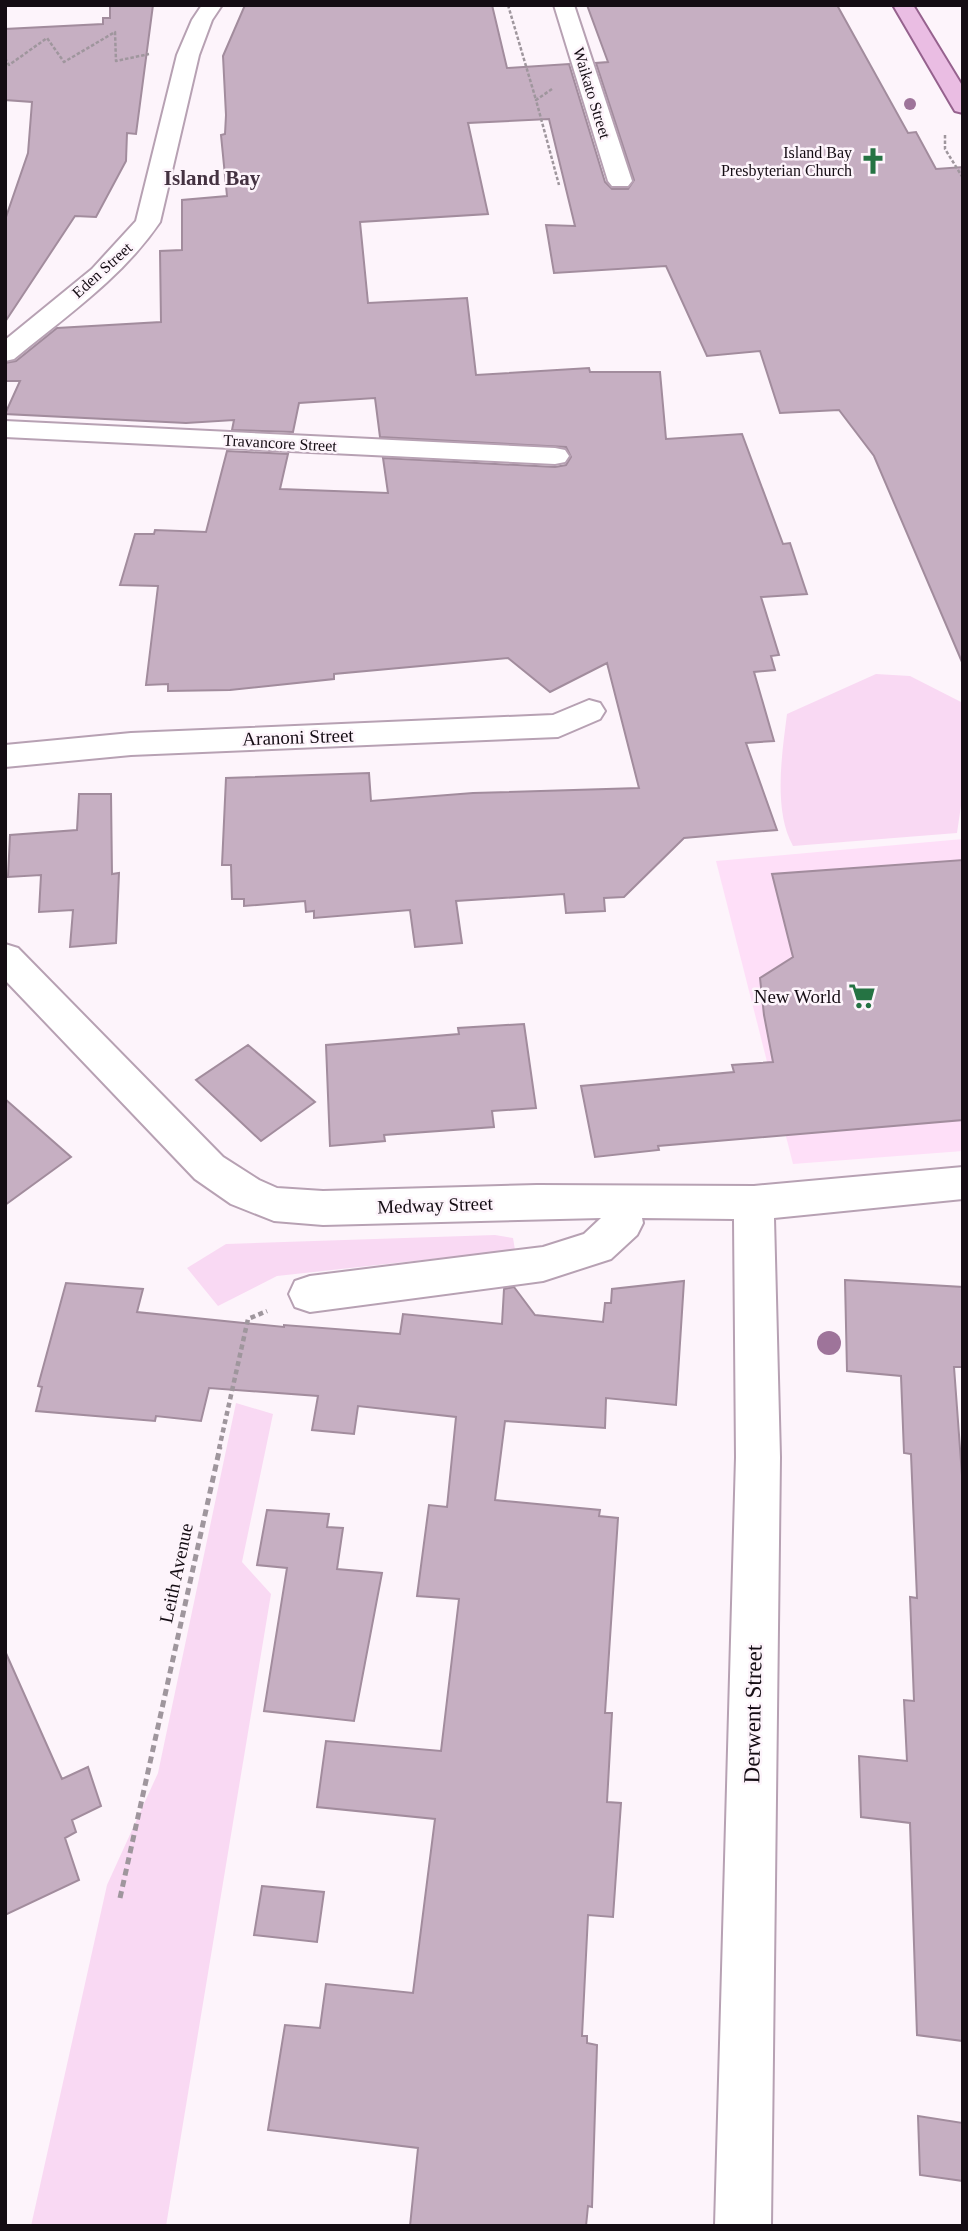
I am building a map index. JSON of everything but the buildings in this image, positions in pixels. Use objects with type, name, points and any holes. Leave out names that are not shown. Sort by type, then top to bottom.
[{"type":"main road","points":[[903,5],[963,106]]},
{"type":"street","name":"Eden Street","points":[[5,353],[112,262],[136,239],[148,222],[188,55],[202,20],[212,5]]},
{"type":"street","name":"Waikato Street","points":[[564,5],[620,181]]},
{"type":"street","name":"Travancore Street","points":[[5,429],[555,456]]},
{"type":"street","name":"Aranoni Street","points":[[5,755],[131,744],[558,726],[589,711]]},
{"type":"street","name":"Medway Street","points":[[5,957],[209,1168],[245,1192],[274,1204],[323,1208],[537,1201],[620,1204],[754,1203],[963,1183]]},
{"type":"street","name":"Derwent Street","points":[[743,2226],[758,1457],[754,1203]]},
{"type":"street","points":[[310,1294],[543,1264],[597,1247],[624,1223],[620,1204]]},
{"type":"path","points":[[508,5],[559,185]]},
{"type":"path","points":[[5,58],[9,65],[47,38],[64,62],[115,32],[116,61],[145,54],[188,55]]},
{"type":"path","points":[[536,100],[562,83],[586,80]]},
{"type":"path","name":"Leith Avenue","points":[[120,1898],[248,1319],[310,1294]]},
{"type":"shaded area","points":[[876,674],[910,676],[963,703],[963,792],[957,833],[793,846],[787,832],[781,799],[781,764],[787,714]]},
{"type":"shaded area","name":"New World","points":[[963,839],[963,1151],[793,1164],[716,861]]},
{"type":"shaded area","points":[[495,1235],[513,1238],[515,1250],[277,1276],[218,1306],[187,1268],[226,1244]]},
{"type":"shaded area","points":[[236,1403],[273,1414],[242,1562],[271,1594],[166,2226],[31,2226],[107,1885],[158,1773]]},
{"type":"place","name":"Island Bay Presbyterian Church","points":[[873,161]]},
{"type":"place","name":"New World","points":[[862,996]]},
{"type":"district","name":"Island Bay","points":[[212,178]]}]
